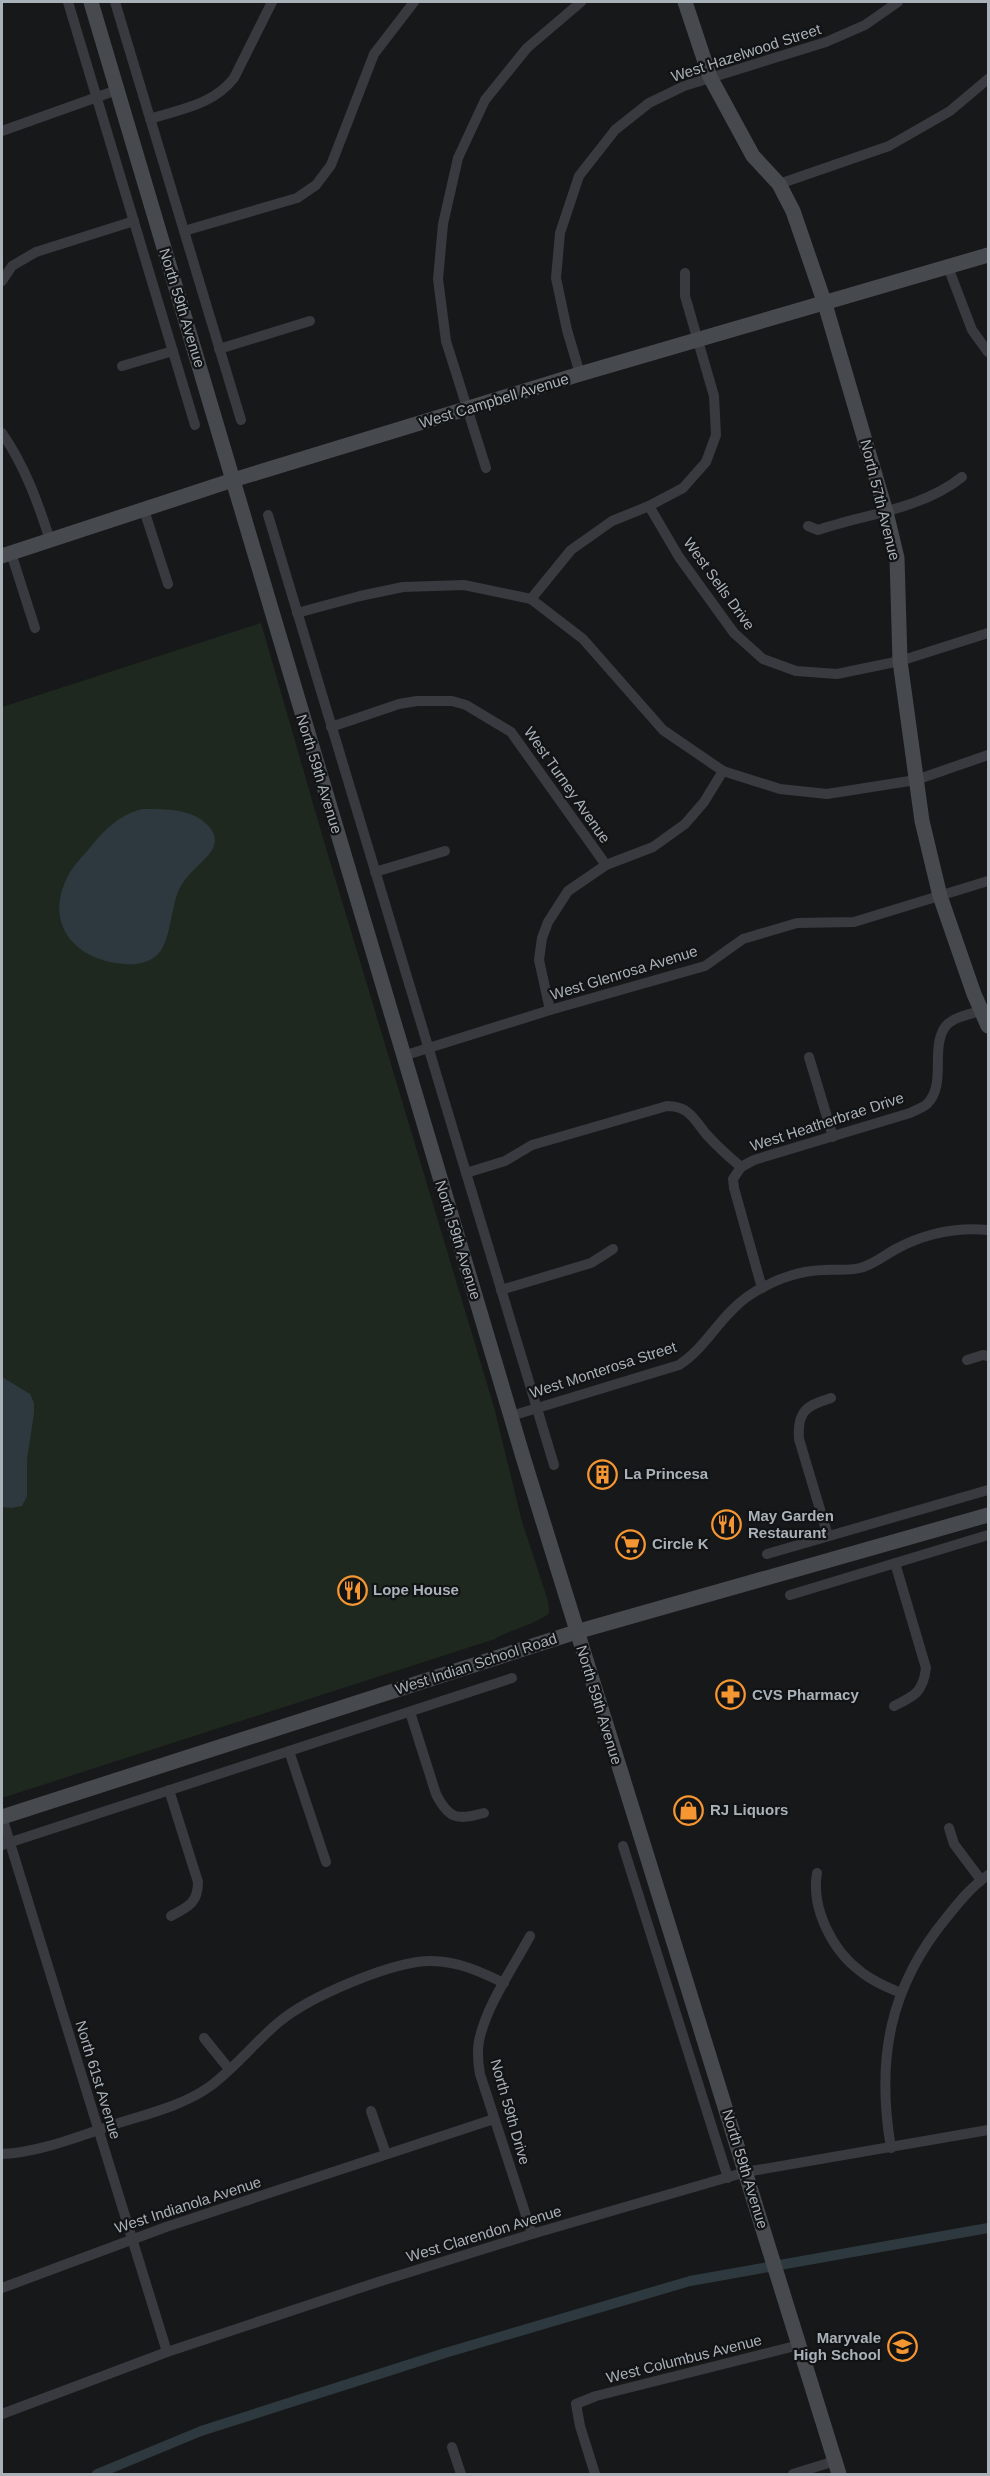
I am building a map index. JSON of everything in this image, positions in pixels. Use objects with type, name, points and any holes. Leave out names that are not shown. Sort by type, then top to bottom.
[{"type":"main road","name":"North 59th Avenue","points":[[90,2],[576,1632],[837,2468]]},
{"type":"main road","name":"North 57th Avenue","points":[[685,2],[710,78],[753,156],[778,184],[803,234],[825,304],[886,512],[897,558],[900,661],[916,780],[940,896],[985,1010],[988,1026]]},
{"type":"main road","name":"West Campbell Avenue","points":[[6,554],[233,480],[580,374],[988,255]]},
{"type":"main road","name":"West Indian School Road","points":[[2,1817],[576,1632],[988,1515]]},
{"type":"street","name":"North 59th Avenue","points":[[68,2],[195,425]]},
{"type":"street","name":"North 59th Avenue","points":[[115,2],[241,420]]},
{"type":"street","points":[[150,119],[204,102],[226,89],[234,78],[270,2]]},
{"type":"street","points":[[184,231],[297,198],[316,184],[331,165],[374,54],[414,2]]},
{"type":"street","points":[[486,468],[446,341],[438,279],[443,224],[458,158],[485,100],[527,48],[581,2]]},
{"type":"street","name":"West Hazelwood Street","points":[[580,374],[567,330],[556,278],[560,233],[579,176],[615,130],[650,103],[684,86],[845,35],[865,25],[897,2]]},
{"type":"street","points":[[778,184],[889,146],[950,111],[988,79]]},
{"type":"street","points":[[2,131],[117,90]]},
{"type":"street","points":[[2,281],[12,266],[36,252],[134,221]]},
{"type":"street","points":[[948,267],[972,330],[988,352]]},
{"type":"street","points":[[531,599],[571,550],[612,520],[649,506],[683,488],[706,462],[716,435],[714,396],[685,296],[685,273]]},
{"type":"street","points":[[219,349],[310,321]]},
{"type":"street","points":[[122,366],[173,351]]},
{"type":"street","points":[[2,433],[15,452],[33,491],[50,540]]},
{"type":"street","points":[[808,526],[819,530],[886,512],[948,488],[962,477]]},
{"type":"street","name":"West Sells Drive","points":[[649,506],[679,557],[734,633],[763,659],[796,671],[837,674],[900,661],[988,633]]},
{"type":"street","points":[[144,510],[168,584]]},
{"type":"street","name":"North 59th Avenue","points":[[268,515],[554,1465]]},
{"type":"street","points":[[6,554],[34,628]]},
{"type":"street","points":[[297,613],[403,587],[464,585],[531,599],[584,639],[663,730],[723,771],[780,789],[827,794],[916,780],[988,755]]},
{"type":"street","name":"West Turney Avenue","points":[[332,727],[399,704],[417,701],[452,701],[466,705],[511,732],[606,866]]},
{"type":"street","points":[[550,1010],[539,960],[545,930],[568,891],[606,866],[653,847],[685,824],[704,802],[723,771]]},
{"type":"street","points":[[375,872],[445,851]]},
{"type":"street","name":"West Glenrosa Avenue","points":[[403,1056],[550,1010],[705,966],[743,939],[797,923],[854,922],[988,881]]},
{"type":"street","name":"West Heatherbrae Drive","points":[[466,1173],[506,1161],[532,1145],[667,1106],[676,1106],[692,1114],[705,1133],[741,1167],[754,1160],[910,1113],[927,1104],[935,1089],[940,1041],[945,1027],[962,1017],[985,1010]]},
{"type":"street","points":[[809,1057],[833,1137]]},
{"type":"street","points":[[741,1167],[733,1179],[734,1188],[762,1288]]},
{"type":"street","name":"West Monterosa Street","points":[[511,1416],[679,1365],[691,1357],[721,1319],[747,1297],[762,1288],[806,1271],[860,1268],[910,1241],[929,1234],[968,1228],[988,1230]]},
{"type":"street","points":[[501,1290],[591,1263],[613,1249]]},
{"type":"street","points":[[967,1359],[988,1356]]},
{"type":"street","points":[[828,1536],[798,1429],[800,1420],[811,1404],[831,1398]]},
{"type":"street","points":[[767,1554],[988,1490]]},
{"type":"street","points":[[790,1595],[988,1535]]},
{"type":"street","points":[[894,1706],[910,1698],[923,1686],[926,1668],[895,1563]]},
{"type":"street","name":"West Indian School Road","points":[[5,1844],[512,1678]]},
{"type":"street","points":[[410,1712],[441,1806],[448,1813],[464,1819],[484,1813]]},
{"type":"street","points":[[289,1751],[326,1862]]},
{"type":"street","points":[[169,1790],[198,1882],[198,1895],[195,1902],[171,1916]]},
{"type":"street","name":"North 61st Avenue","points":[[2,1817],[5,1844],[167,2352]]},
{"type":"street","points":[[891,2148],[884,2096],[884,2071],[892,2022],[901,1993],[920,1953],[961,1900],[985,1877],[954,1844],[949,1828]]},
{"type":"street","name":"North 59th Avenue","points":[[623,1846],[728,2178]]},
{"type":"street","points":[[817,1873],[816,1895],[822,1916],[838,1949],[861,1972],[901,1993]]},
{"type":"street","name":"North 59th Drive","points":[[530,1936],[482,2030],[477,2054],[480,2074],[494,2120],[532,2234]]},
{"type":"street","points":[[2,2154],[37,2150],[176,2104],[209,2087],[282,2019],[327,1993],[377,1974],[430,1961],[472,1968],[504,1983]]},
{"type":"street","points":[[204,2038],[229,2069]]},
{"type":"street","points":[[371,2112],[386,2154]]},
{"type":"street","name":"West Indianola Avenue","points":[[2,2288],[131,2239],[494,2120]]},
{"type":"street","name":"West Clarendon Avenue","points":[[2,2414],[167,2352],[532,2234],[746,2172],[988,2130]]},
{"type":"street","name":"West Columbus Avenue","points":[[595,2475],[580,2426],[576,2404],[596,2396],[799,2345]]},
{"type":"street","points":[[452,2447],[461,2475]]},
{"type":"street","points":[[793,2475],[837,2468]]},
{"type":"shaded area","points":[[261,623],[323,838],[494,1407],[521,1518],[548,1601],[549,1613],[539,1620],[495,1639],[2,1798],[2,707]]},
{"type":"shaded area","points":[[143,809],[180,811],[197,817],[211,829],[215,837],[214,845],[208,856],[189,875],[178,892],[161,951],[149,960],[137,964],[107,961],[91,956],[68,936],[59,908],[62,892],[71,871],[100,836],[119,819]]},
{"type":"shaded area","points":[[2,1377],[30,1394],[34,1403],[27,1459],[27,1496],[22,1506],[11,1508],[2,1507]]},
{"type":"waterway","points":[[97,2474],[201,2431],[445,2353],[690,2281],[988,2228]]},
{"type":"place","name":"La Princesa","points":[[603,1474]]},
{"type":"place","name":"May Garden Restaurant","points":[[727,1525]]},
{"type":"place","name":"Circle K","points":[[631,1544]]},
{"type":"place","name":"Lope House","points":[[352,1590]]},
{"type":"place","name":"CVS Pharmacy","points":[[731,1695]]},
{"type":"place","name":"RJ Liquors","points":[[689,1810]]},
{"type":"place","name":"Maryvale High School","points":[[902,2347]]}]
